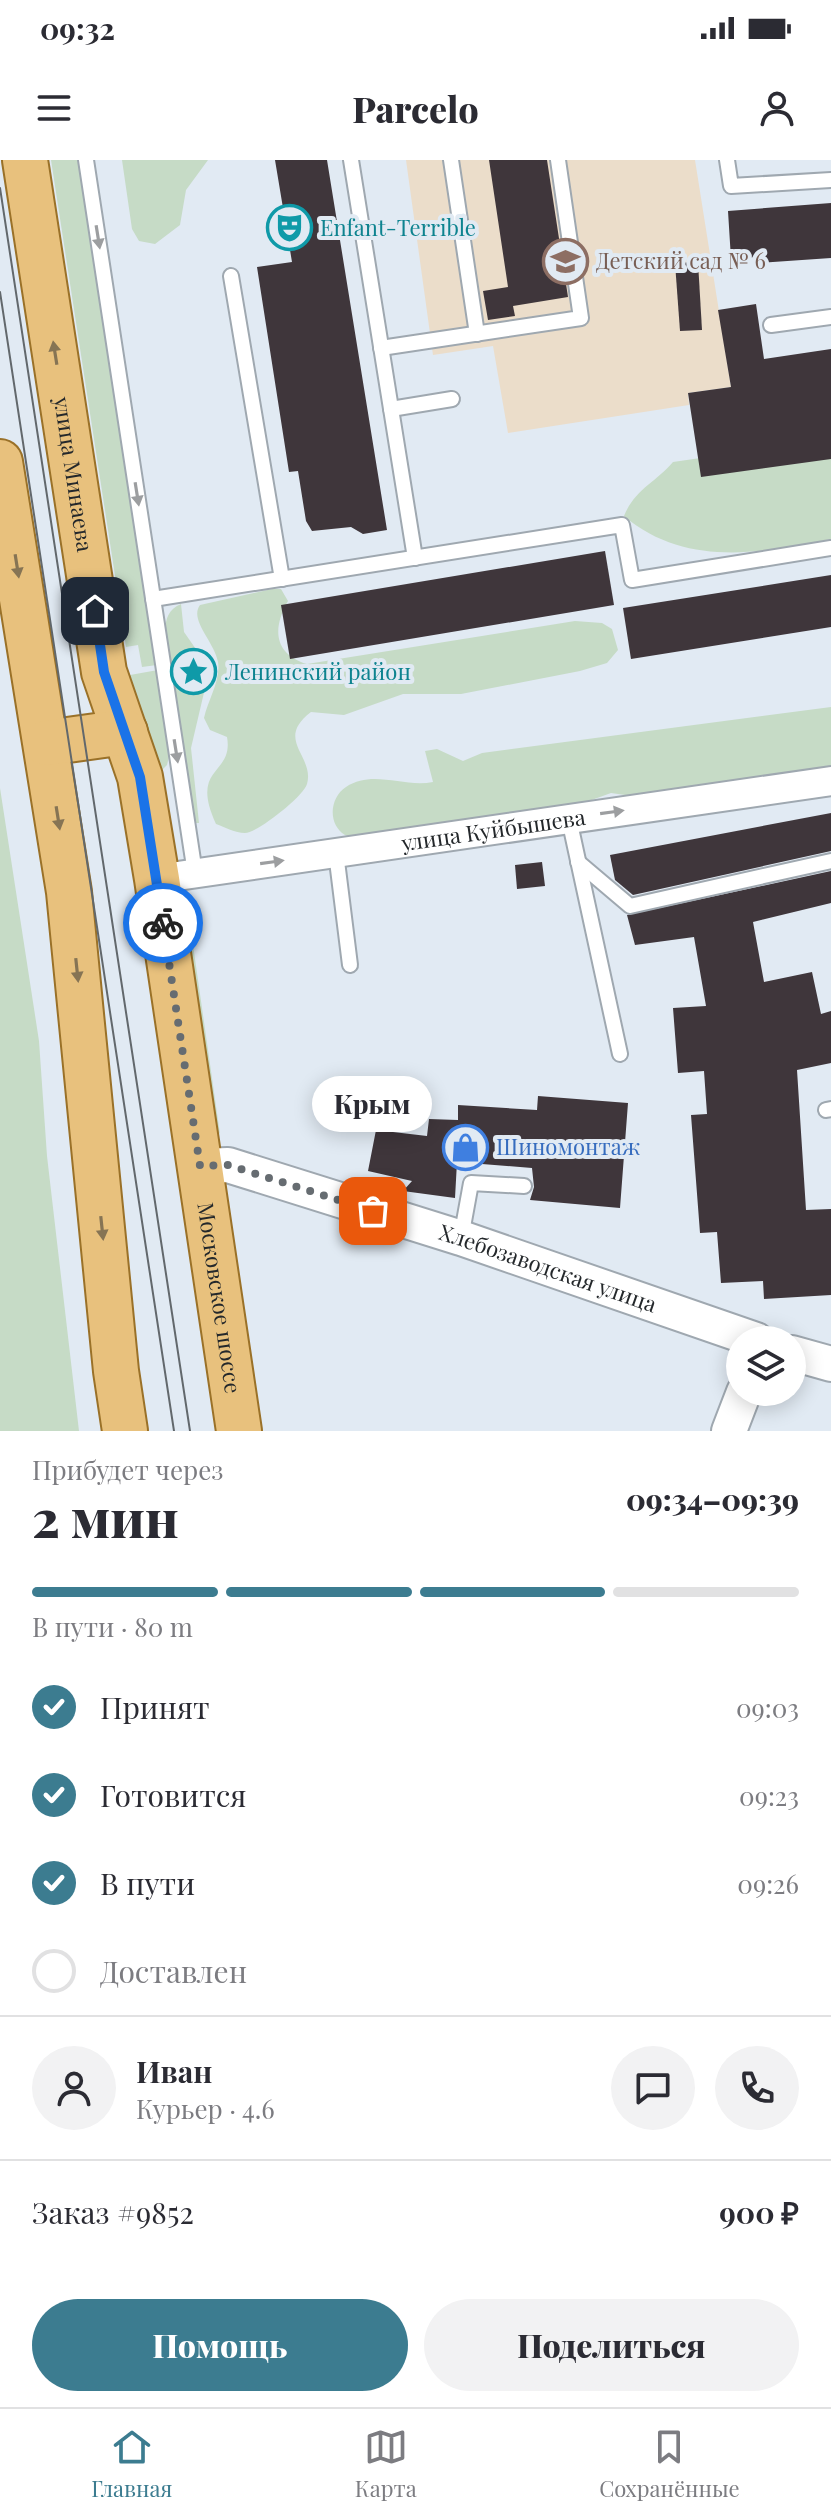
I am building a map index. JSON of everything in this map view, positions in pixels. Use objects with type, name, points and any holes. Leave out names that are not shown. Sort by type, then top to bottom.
[{"type":"main road","name":"улица Минаева","points":[[25,160],[104,672],[176,876]]},
{"type":"main road","points":[[0,462],[69,892],[116,1371],[125,1431]]},
{"type":"main road","points":[[46,743],[125,732]]},
{"type":"main road","name":"Московское шоссе","points":[[176,876],[200,1166],[239,1431]]},
{"type":"street","name":"улица Куйбышева","points":[[176,876],[831,781]]},
{"type":"street","name":"Хлебозаводская улица","points":[[200,1166],[228,1165],[461,1238],[726,1330]]},
{"type":"street","points":[[729,1431],[739,1406]]},
{"type":"lane","points":[[86,160],[153,599],[176,876]]},
{"type":"lane","points":[[351,160],[415,558]]},
{"type":"lane","points":[[451,160],[477,334]]},
{"type":"lane","points":[[381,348],[581,318],[558,160]]},
{"type":"lane","points":[[727,160],[731,186],[831,180]]},
{"type":"lane","points":[[231,276],[282,579]]},
{"type":"lane","points":[[771,325],[831,317]]},
{"type":"lane","points":[[391,409],[452,399]]},
{"type":"lane","points":[[153,599],[622,525],[632,580],[831,548]]},
{"type":"lane","points":[[569,819],[620,1054]]},
{"type":"lane","points":[[336,853],[350,965]]},
{"type":"lane","points":[[578,862],[630,906],[831,861]]},
{"type":"lane","points":[[461,1238],[471,1183],[524,1186]]},
{"type":"shaded area","name":"Детский сад № 6","points":[[406,160],[695,160],[731,387],[688,393],[689,405],[508,433],[493,346],[433,355]]},
{"type":"green space","points":[[51,160],[79,160],[157,665],[142,667],[138,645],[126,647]]},
{"type":"green space","points":[[122,160],[208,160],[186,190],[180,225],[155,244],[139,241],[132,229]]},
{"type":"green space","points":[[831,439],[831,539],[750,552],[697,550],[647,532],[624,516],[640,493],[673,462]]},
{"type":"green space","points":[[281,589],[288,601],[278,631],[282,647],[296,660],[307,664],[575,621],[602,623],[612,629],[618,650],[607,663],[580,671],[461,694],[403,694],[344,715],[311,712],[296,731],[298,748],[308,774],[304,790],[269,821],[241,833],[216,824],[209,805],[209,781],[224,759],[227,737],[210,730],[204,718],[216,683],[218,662],[197,611],[200,605]]},
{"type":"green space","points":[[181,604],[184,632],[200,655],[170,662],[166,621]]},
{"type":"green space","points":[[202,659],[206,684],[191,748],[199,823],[195,823],[171,667]]},
{"type":"green space","points":[[158,670],[170,753],[167,765],[160,772],[144,762],[130,675]]},
{"type":"green space","points":[[831,707],[831,772],[639,797],[611,793],[575,806],[370,838],[345,835],[333,818],[337,797],[356,782],[378,779],[433,782],[425,751],[437,749],[463,761],[482,753]]},
{"type":"green space","points":[[0,788],[39,1041],[47,1156],[79,1431],[0,1431]]},
{"type":"green space","points":[[187,903],[220,1134],[213,1125],[181,912]]},
{"type":"building","points":[[275,160],[327,160],[387,530],[363,534],[351,527],[312,531],[306,521],[298,471],[289,472],[257,267],[292,262]]},
{"type":"building","points":[[489,160],[547,160],[568,297],[513,306],[515,316],[488,320],[483,291],[508,287]]},
{"type":"building","points":[[831,203],[831,258],[760,263],[759,257],[731,259],[728,211]]},
{"type":"building","points":[[698,262],[702,330],[680,331],[675,263]]},
{"type":"building","points":[[756,304],[764,359],[831,349],[831,459],[701,477],[688,393],[731,387],[718,310]]},
{"type":"building","points":[[605,551],[614,605],[290,659],[281,605]]},
{"type":"building","points":[[831,575],[831,627],[631,659],[623,608]]},
{"type":"building","points":[[831,813],[831,851],[633,895],[615,880],[610,855]]},
{"type":"building","points":[[542,862],[545,886],[517,889],[515,865]]},
{"type":"building","points":[[831,871],[831,903],[753,922],[764,982],[812,972],[821,1014],[831,1011],[831,1063],[797,1070],[806,1210],[831,1209],[831,1295],[764,1299],[763,1281],[721,1283],[717,1232],[700,1233],[691,1115],[707,1114],[704,1071],[678,1073],[673,1008],[706,1006],[694,937],[635,945],[627,915]]},
{"type":"building","points":[[538,1096],[628,1103],[620,1208],[530,1200],[534,1187],[532,1168],[457,1162],[455,1198],[403,1191],[412,1181],[368,1171],[376,1130],[427,1136],[429,1119],[458,1120],[458,1105],[537,1110]]},
{"type":"tram line","points":[[0,188],[190,1431]]},
{"type":"tram line","points":[[0,292],[174,1431]]},
{"type":"way so far","points":[[163,923],[200,1166],[228,1165],[373,1211]]},
{"type":"place","name":"Enfant-Terrible","points":[[289,228]]},
{"type":"place","name":"Детский сад № 6","points":[[565,261]]},
{"type":"place","name":"Ленинский район","points":[[194,672]]},
{"type":"place","name":"Шиномонтаж","points":[[465,1147]]},
{"type":"place","name":"Крым","points":[[373,1211]]},
{"type":"route","points":[[95,611],[104,672],[140,777],[163,923]]}]
